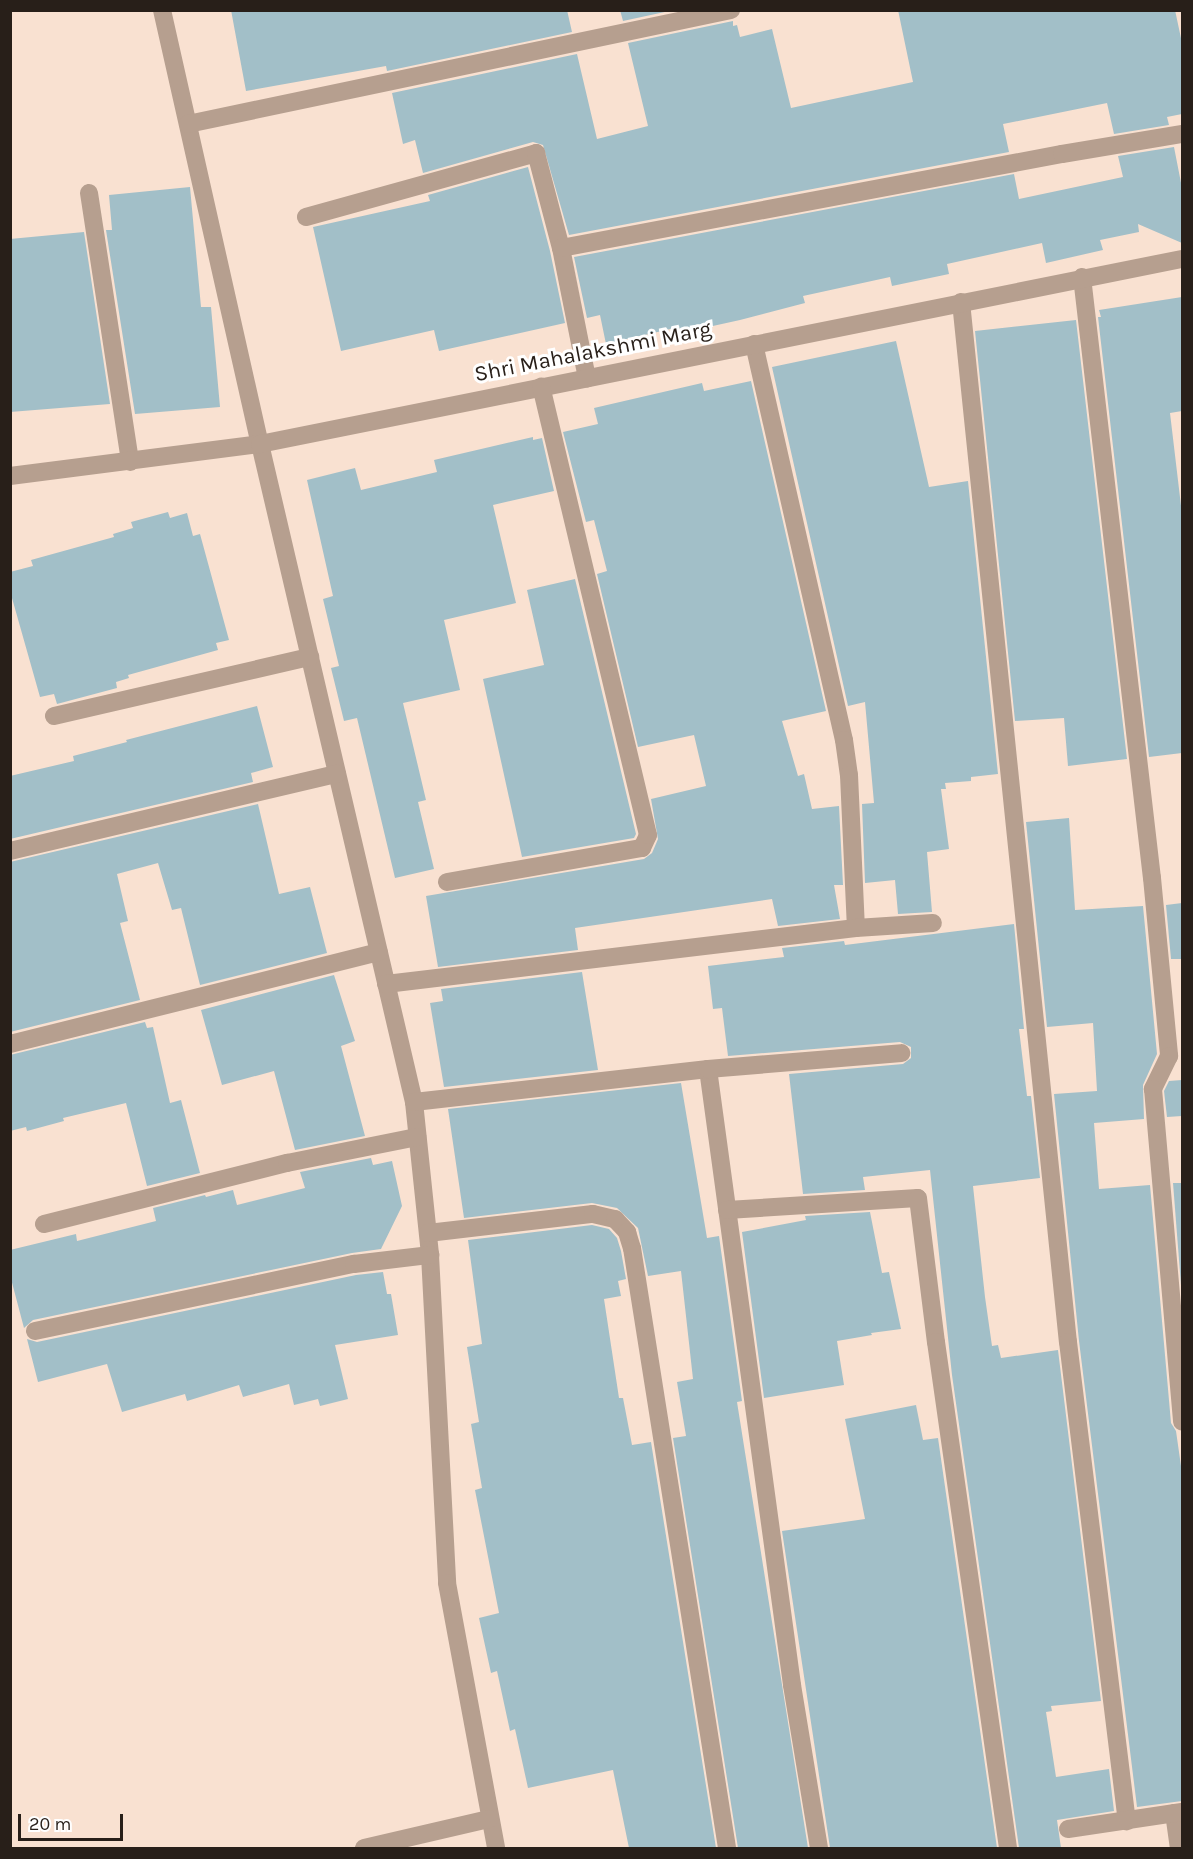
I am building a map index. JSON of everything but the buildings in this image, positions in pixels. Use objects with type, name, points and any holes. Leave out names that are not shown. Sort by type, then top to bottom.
[{"type":"street","points":[[162,10],[260,444],[414,1102],[430,1255],[447,1583],[496,1848]]},
{"type":"street","points":[[188,124],[731,10]]},
{"type":"street","points":[[561,248],[1062,154],[1182,135]]},
{"type":"street","points":[[306,217],[536,153],[561,248],[587,378]]},
{"type":"street","points":[[89,193],[130,462]]},
{"type":"street","name":"Shri Mahalakshmi Marg","points":[[10,476],[260,444],[1082,277],[1182,259]]},
{"type":"street","points":[[1082,277],[1152,878],[1169,1056],[1153,1089],[1182,1422]]},
{"type":"street","points":[[961,302],[1068,1342],[1127,1821]]},
{"type":"street","points":[[754,344],[844,740],[849,775],[856,928]]},
{"type":"street","points":[[447,882],[642,848],[648,835],[541,387]]},
{"type":"street","points":[[54,716],[310,657]]},
{"type":"street","points":[[10,851],[337,774]]},
{"type":"street","points":[[386,984],[856,928],[933,922]]},
{"type":"street","points":[[10,1044],[379,952]]},
{"type":"street","points":[[414,1102],[708,1069],[901,1053]]},
{"type":"street","points":[[708,1069],[792,1685],[819,1848]]},
{"type":"street","points":[[44,1224],[287,1163],[417,1137]]},
{"type":"street","points":[[727,1210],[918,1198],[936,1342],[1008,1848]]},
{"type":"street","points":[[428,1233],[593,1214],[615,1219],[627,1232],[634,1260],[727,1848]]},
{"type":"street","points":[[35,1331],[354,1264],[430,1255]]},
{"type":"street","points":[[1068,1829],[1178,1812],[1179,1848]]},
{"type":"street","points":[[364,1848],[489,1819]]}]
